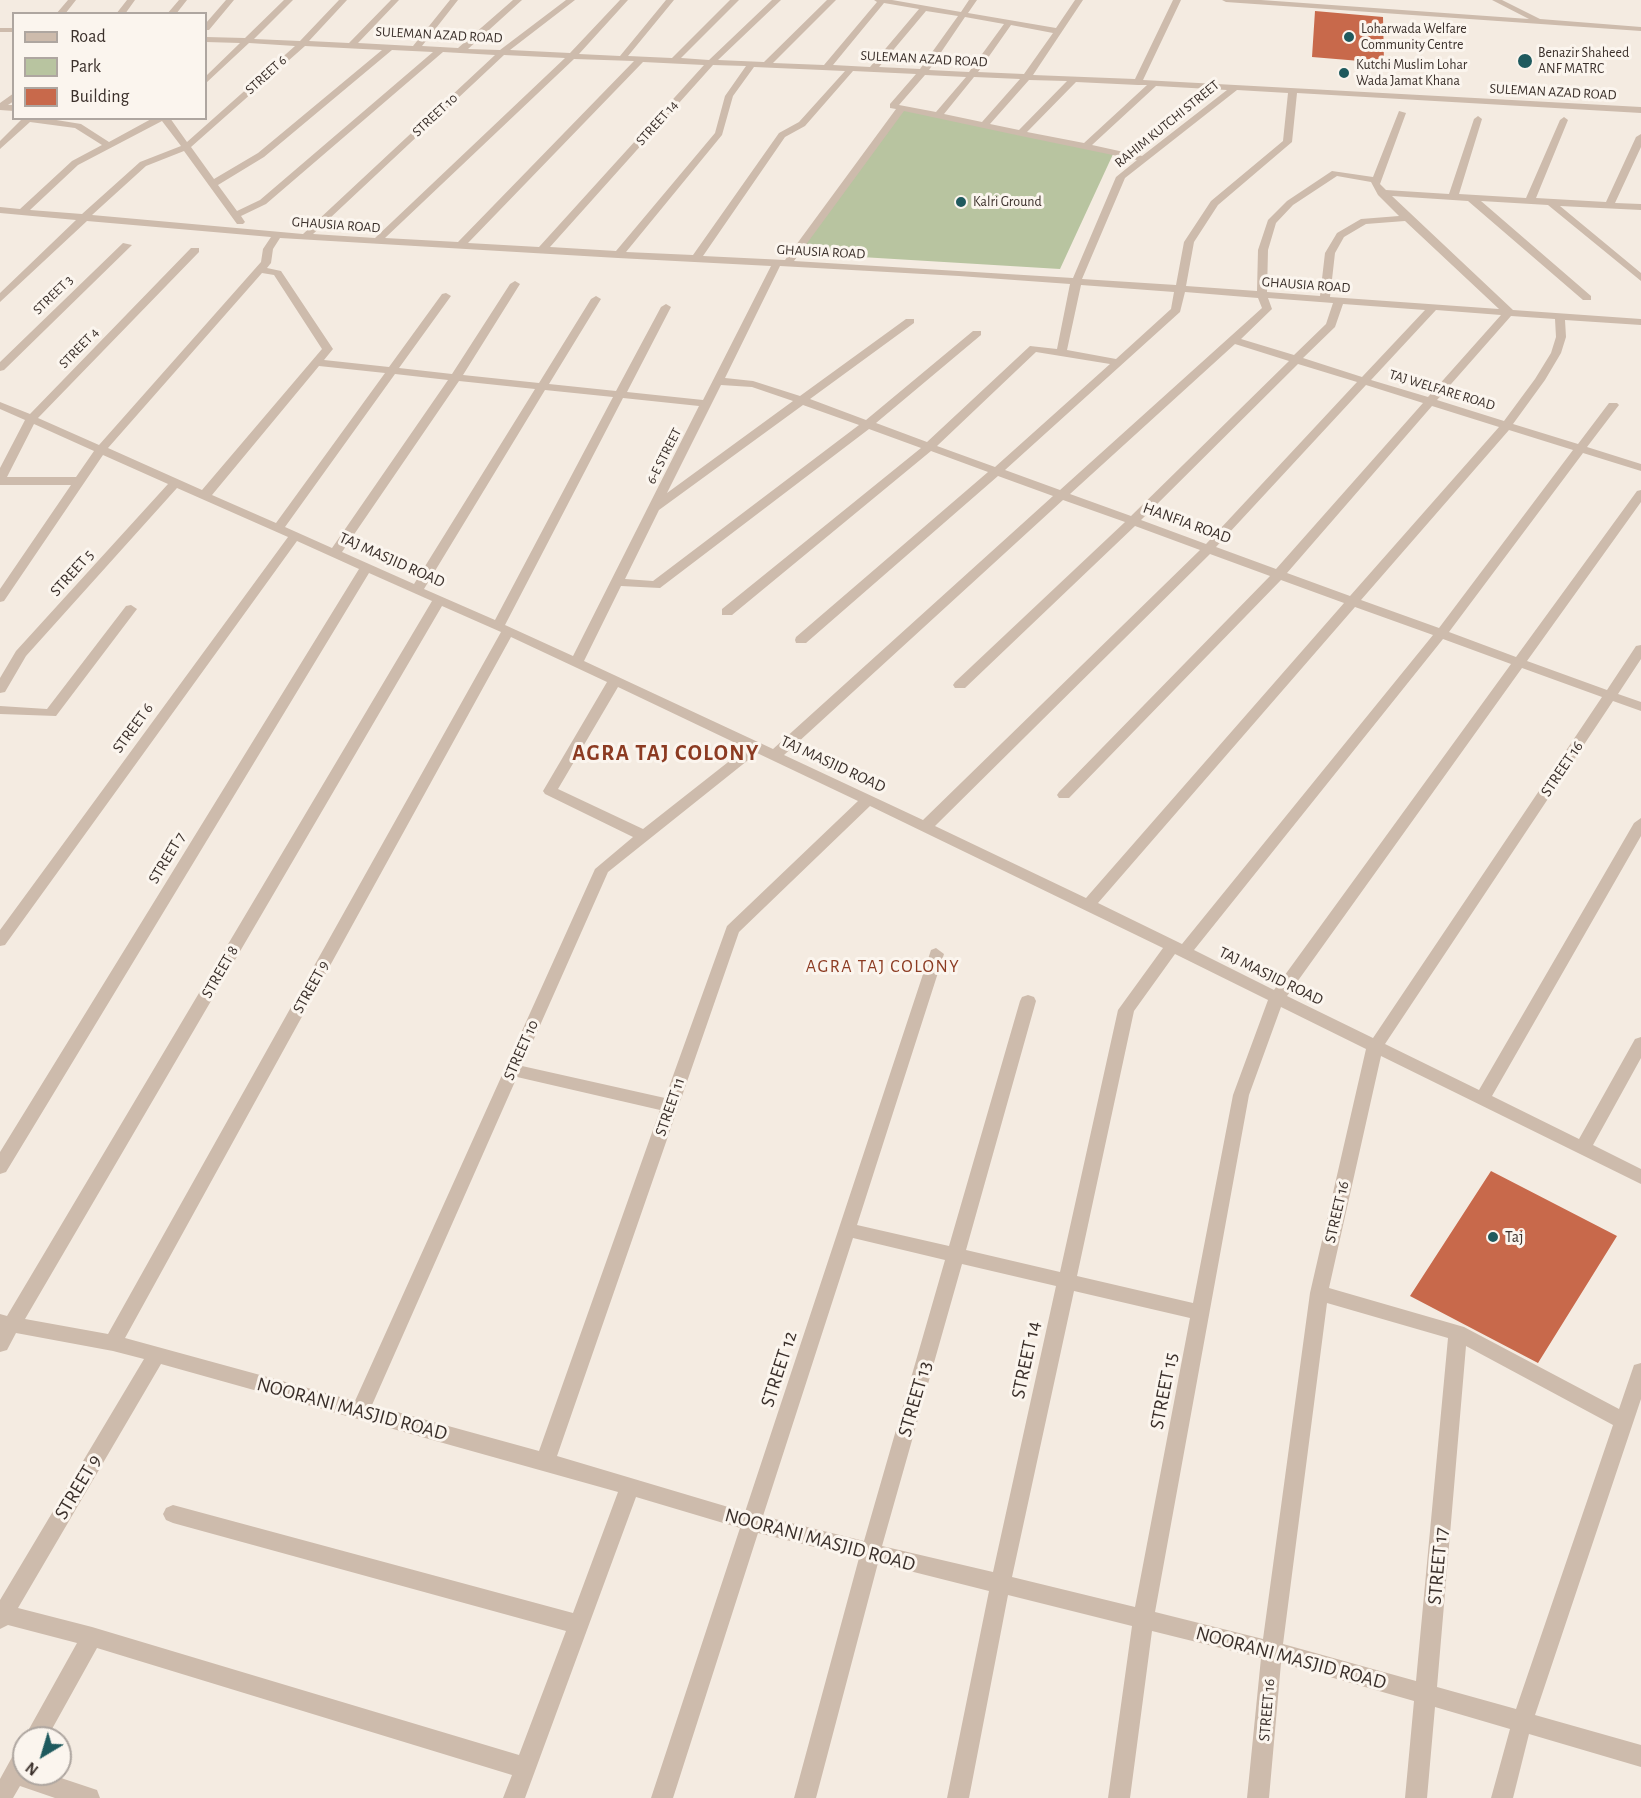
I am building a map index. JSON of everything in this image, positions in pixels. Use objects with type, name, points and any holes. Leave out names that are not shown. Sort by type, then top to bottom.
[{"type":"street","points":[[62,12],[72,0]]},
{"type":"street","points":[[122,12],[131,0]]},
{"type":"street","points":[[173,12],[183,0]]},
{"type":"street","points":[[207,27],[230,0]]},
{"type":"street","points":[[207,79],[289,0]]},
{"type":"street","name":"STREET 6","points":[[186,147],[303,43],[343,0]]},
{"type":"street","points":[[352,45],[395,0]]},
{"type":"street","points":[[417,48],[454,0]]},
{"type":"street","points":[[462,49],[518,0]]},
{"type":"street","name":"STREET 10","points":[[305,237],[504,51],[571,0]]},
{"type":"street","points":[[377,241],[573,55],[624,0]]},
{"type":"street","points":[[623,57],[670,0]]},
{"type":"street","points":[[675,60],[735,0]]},
{"type":"street","name":"STREET 14","points":[[542,250],[711,62],[777,0]]},
{"type":"street","points":[[766,65],[832,0]]},
{"type":"street","points":[[826,68],[880,0],[1058,31]]},
{"type":"street","points":[[973,0],[922,73],[893,106],[1145,159]]},
{"type":"street","points":[[984,125],[1026,78],[1079,0]]},
{"type":"street","points":[[1138,82],[1178,0]]},
{"type":"street","points":[[1226,0],[1641,29]]},
{"type":"street","points":[[1496,0],[1544,23]]},
{"type":"street","points":[[872,70],[924,8]]},
{"type":"street","points":[[938,115],[1009,23]]},
{"type":"street","name":"SULEMAN AZAD ROAD","points":[[207,39],[1138,82],[1641,110]]},
{"type":"street","points":[[212,184],[261,155],[392,46]]},
{"type":"street","points":[[235,215],[262,202],[442,49]]},
{"type":"street","points":[[460,246],[642,58]]},
{"type":"street","points":[[618,255],[719,132],[729,96],[752,64]]},
{"type":"street","points":[[696,259],[782,135],[802,124],[851,69]]},
{"type":"street","points":[[1021,133],[1074,79]]},
{"type":"street","points":[[1086,146],[1154,83]]},
{"type":"street","name":"RAHIM KUTCHI STREET","points":[[1061,352],[1076,282],[1121,177],[1234,88]]},
{"type":"street","points":[[801,640],[996,471],[1176,310],[1189,242],[1214,203],[1287,142],[1293,91]]},
{"type":"street","points":[[12,98],[0,107],[12,108]]},
{"type":"street","name":"6-E STREET","points":[[576,663],[782,264],[902,108]]},
{"type":"street","points":[[1064,795],[1279,574],[1509,312],[1381,193],[1375,183],[1402,113]]},
{"type":"street","points":[[1453,197],[1478,119]]},
{"type":"street","points":[[0,146],[28,120]]},
{"type":"street","points":[[54,120],[82,124],[108,145]]},
{"type":"street","points":[[22,212],[75,163],[159,120]]},
{"type":"street","points":[[165,120],[247,232]]},
{"type":"street","points":[[1530,201],[1564,120]]},
{"type":"street","points":[[1609,206],[1641,137]]},
{"type":"street","points":[[0,299],[125,178],[143,164],[186,147]]},
{"type":"street","points":[[774,756],[1267,309],[1262,295],[1263,250],[1271,222],[1290,203],[1335,172],[1376,180]]},
{"type":"street","points":[[1381,193],[1637,207],[1641,213]]},
{"type":"street","points":[[1471,198],[1587,298]]},
{"type":"street","points":[[1550,202],[1641,278]]},
{"type":"street","name":"GHAUSIA ROAD","points":[[0,210],[276,235],[1076,282],[1509,312],[1638,324]]},
{"type":"street","points":[[1325,299],[1330,253],[1340,235],[1364,220],[1407,218]]},
{"type":"street","points":[[0,598],[100,450],[266,263],[268,249],[276,235]]},
{"type":"street","name":"STREET 3","points":[[0,368],[127,245]]},
{"type":"street","name":"STREET 4","points":[[0,480],[31,419],[195,250]]},
{"type":"street","points":[[204,496],[328,349],[278,273],[260,270]]},
{"type":"street","points":[[334,554],[456,377],[515,284]]},
{"type":"street","points":[[278,529],[446,296]]},
{"type":"street","points":[[417,590],[596,299]]},
{"type":"street","points":[[960,685],[1133,521],[1297,360],[1331,325],[1339,300]]},
{"type":"street","name":"STREET 9","points":[[113,1344],[503,628],[666,307]]},
{"type":"street","points":[[925,827],[1208,549],[1432,307]]},
{"type":"street","points":[[1088,905],[1506,426],[1540,381],[1556,353],[1561,337],[1560,316]]},
{"type":"street","points":[[653,510],[910,321]]},
{"type":"street","points":[[617,582],[656,585],[867,425],[977,333]]},
{"type":"street","name":"TAJ WELFARE ROAD","points":[[1234,340],[1641,468]]},
{"type":"street","points":[[727,612],[929,447],[1034,348],[1117,362]]},
{"type":"street","points":[[317,363],[708,404]]},
{"type":"street","name":"HANFIA ROAD","points":[[720,381],[753,384],[801,400],[1641,707]]},
{"type":"street","name":"TAJ MASJID ROAD","points":[[0,405],[503,628],[756,747],[1088,905],[1641,1177]]},
{"type":"street","name":"STREET 14","points":[[958,1798],[999,1585],[1126,1010],[1441,634],[1613,405]]},
{"type":"street","points":[[0,480],[79,481]]},
{"type":"street","name":"STREET 5","points":[[0,689],[21,654],[175,483]]},
{"type":"street","name":"STREET 15","points":[[1119,1798],[1143,1619],[1241,1095],[1276,999],[1641,494]]},
{"type":"street","name":"STREET 6","points":[[0,941],[295,536]]},
{"type":"street","name":"STREET 7","points":[[0,1167],[366,567]]},
{"type":"street","name":"STREET 8","points":[[0,1344],[6,1323],[439,600]]},
{"type":"street","points":[[0,710],[51,714],[131,609]]},
{"type":"street","name":"STREET 16","points":[[1258,1798],[1272,1652],[1319,1293],[1376,1047],[1641,648]]},
{"type":"street","points":[[615,681],[550,791],[644,836]]},
{"type":"street","name":"STREET 10","points":[[360,1411],[602,869],[756,747]]},
{"type":"street","name":"STREET 11","points":[[545,1461],[732,930],[868,800]]},
{"type":"street","points":[[1482,1099],[1641,823]]},
{"type":"street","name":"STREET 12","points":[[662,1798],[936,954]]},
{"type":"street","name":"STREET 13","points":[[805,1798],[870,1554],[1028,1001]]},
{"type":"street","points":[[1582,1149],[1641,1043]]},
{"type":"street","points":[[513,1070],[671,1106]]},
{"type":"street","points":[[848,1230],[1201,1313]]},
{"type":"street","points":[[1319,1293],[1458,1333],[1624,1421]]},
{"type":"street","name":"NOORANI MASJID ROAD","points":[[6,1323],[156,1355],[545,1461],[753,1523],[870,1554],[1272,1652],[1641,1756]]},
{"type":"street","name":"STREET 17","points":[[1416,1798],[1458,1333]]},
{"type":"street","name":"STREET 9","points":[[1,1615],[156,1355]]},
{"type":"street","points":[[1502,1798],[1522,1722],[1641,1371]]},
{"type":"street","points":[[514,1798],[630,1487]]},
{"type":"street","points":[[173,1514],[579,1625]]},
{"type":"street","points":[[1,1615],[92,1637],[525,1768]]},
{"type":"street","points":[[42,1726],[92,1637]]},
{"type":"street","points":[[1,1798],[12,1778]]},
{"type":"street","points":[[63,1786],[89,1798]]},
{"type":"green space","name":"Kalri Ground","points":[[901,108],[1114,152],[1060,269],[795,253]]},
{"type":"building","name":"Loharwada Welfare Community Centre","points":[[1315,11],[1383,17],[1384,63],[1312,57]]},
{"type":"building","points":[[1491,1171],[1617,1236],[1538,1363],[1410,1296]]},
{"type":"place","name":"Loharwada Welfare Community Centre","points":[[1349,37]]},
{"type":"place","name":"Benazir Shaheed ANF MATRC","points":[[1525,61]]},
{"type":"place","name":"Kutchi Muslim Lohar Wada Jamat Khana","points":[[1344,73]]},
{"type":"place","name":"Kalri Ground","points":[[961,202]]},
{"type":"place","name":"Taj","points":[[1493,1237]]},
{"type":"district","name":"AGRA TAJ COLONY","points":[[666,753]]},
{"type":"district","name":"AGRA TAJ COLONY","points":[[883,967]]}]
